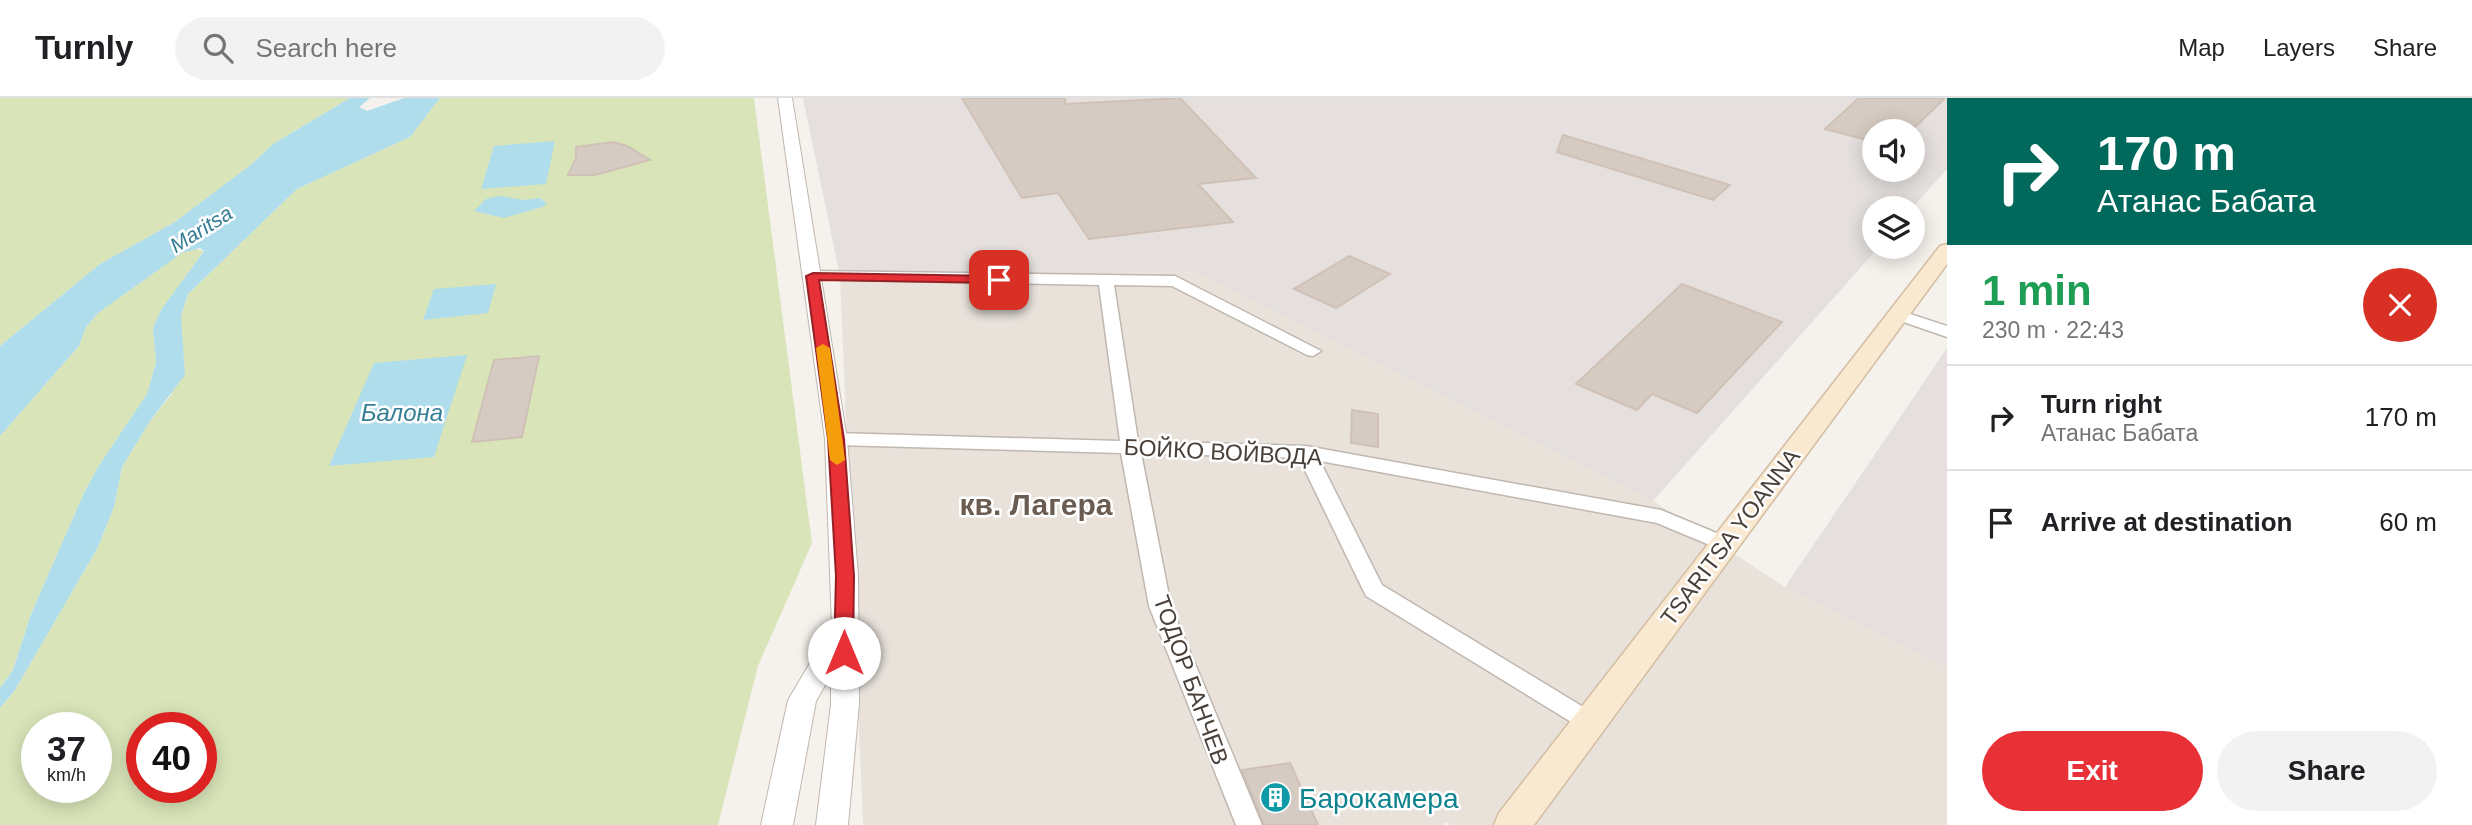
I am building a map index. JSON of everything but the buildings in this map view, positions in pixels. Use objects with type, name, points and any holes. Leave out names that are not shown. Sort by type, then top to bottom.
[{"type":"main road","name":"TSARITSA YOANNA","points":[[1512,825],[1947,250]]},
{"type":"street","points":[[785,98],[836,439],[845,576],[845,704],[832,825]]},
{"type":"street","points":[[813,276],[1175,281],[1313,351]]},
{"type":"street","name":"ТОДОР БАНЧЕВ","points":[[1106,282],[1130,448],[1160,606],[1248,825]]},
{"type":"street","points":[[1898,315],[1947,332]]},
{"type":"street","name":"БОЙКО ВОЙВОДА","points":[[836,439],[1306,452],[1661,517],[1724,544]]},
{"type":"street","points":[[1306,452],[1374,590],[1589,723]]},
{"type":"street","points":[[777,825],[802,700],[844,628]]},
{"type":"shaded area","points":[[803,98],[1947,98],[1947,169],[1923,196],[1862,196],[1862,259],[1868,259],[1653,501],[1194,272],[840,276]]},
{"type":"shaded area","points":[[1194,272],[1653,501],[1785,587],[1947,667],[1947,825],[1450,825],[1445,822],[1442,825],[863,825],[840,276]]},
{"type":"shaded area","points":[[1947,348],[1947,667],[1785,587]]},
{"type":"green space","points":[[0,98],[350,98],[273,144],[253,163],[175,222],[100,264],[0,346]]},
{"type":"green space","points":[[440,98],[754,98],[812,543],[758,666],[718,825],[0,825],[0,708],[15,690],[98,547],[114,507],[122,467],[150,421],[171,395],[184,365],[181,316],[188,294],[297,189],[410,137]]},
{"type":"green space","points":[[195,249],[204,251],[161,310],[153,328],[156,363],[147,394],[98,467],[84,493],[31,614],[13,670],[0,688],[0,436],[79,346],[86,327],[98,313],[182,253]]},
{"type":"water","name":"Maritsa","points":[[350,98],[370,98],[359,107],[367,111],[404,98],[440,98],[410,137],[297,189],[188,294],[181,316],[185,375],[150,421],[122,467],[114,507],[98,547],[15,690],[0,708],[0,688],[13,670],[31,614],[84,493],[98,467],[147,394],[156,363],[153,328],[161,310],[204,251],[200,248],[182,253],[98,313],[86,327],[79,346],[0,436],[0,346],[100,264],[175,222],[253,163],[273,144]]},
{"type":"water","points":[[555,141],[546,184],[481,189],[494,146]]},
{"type":"water","points":[[499,196],[524,200],[540,198],[547,203],[543,207],[504,218],[474,211],[486,199]]},
{"type":"water","points":[[496,284],[488,313],[423,320],[434,289]]},
{"type":"water","name":"Балона","points":[[467,355],[434,457],[329,466],[374,363]]},
{"type":"slow traffic","points":[[823,348],[837,460]]},
{"type":"place","name":"Барокамера","points":[[1276,798]]},
{"type":"district","name":"кв. Лагера","points":[[1036,504]]},
{"type":"route","points":[[844,653],[845,576],[836,439],[813,276],[999,280]]}]
